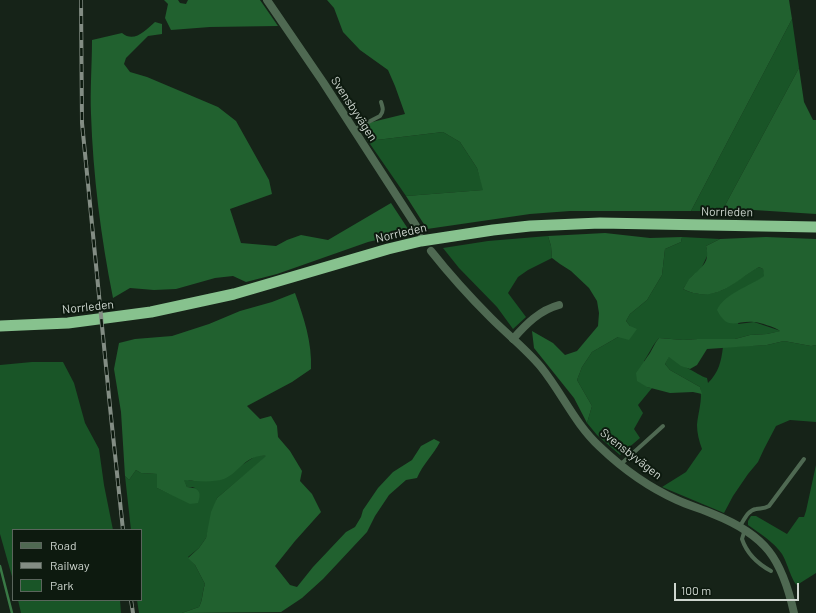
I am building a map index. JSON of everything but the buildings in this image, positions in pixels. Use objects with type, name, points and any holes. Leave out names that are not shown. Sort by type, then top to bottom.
[{"type":"highway","name":"Norrleden","points":[[0,326],[68,323],[151,312],[234,294],[388,249],[421,241],[493,230],[530,226],[600,223],[816,227]]},
{"type":"street","name":"Svensbyvägen","points":[[267,0],[305,55],[420,232]]},
{"type":"street","name":"Svensbyvägen","points":[[431,250],[447,271],[472,299],[529,354],[546,374],[586,432],[600,447],[641,480],[659,491],[743,527],[766,546],[776,560],[786,581],[794,613]]},
{"type":"street","points":[[513,339],[541,312],[559,305]]},
{"type":"lane","points":[[353,130],[380,116],[383,108],[381,102]]},
{"type":"lane","points":[[620,464],[663,426]]},
{"type":"lane","points":[[771,571],[750,555],[744,546],[742,539],[743,527],[748,514],[754,508],[765,508],[769,506],[804,459]]},
{"type":"green space","points":[[164,0],[178,0],[180,3],[186,4],[188,0],[260,0],[278,26],[210,27],[171,30],[165,18],[168,4]]},
{"type":"green space","points":[[327,0],[789,0],[792,19],[691,211],[570,211],[530,214],[427,229],[406,196],[483,190],[477,168],[460,142],[443,132],[368,141],[363,133],[364,124],[405,114],[388,70],[360,50],[343,32],[334,8]]},
{"type":"green space","points":[[792,19],[799,68],[722,211],[691,211]]},
{"type":"green space","points":[[155,22],[162,24],[162,34],[148,36],[126,58],[124,64],[130,72],[147,77],[218,107],[236,121],[269,180],[272,194],[230,209],[241,243],[276,246],[301,235],[328,240],[391,203],[410,232],[368,242],[277,274],[246,282],[233,276],[215,278],[176,289],[154,290],[130,288],[113,298],[101,229],[92,137],[92,40],[122,33],[131,37],[139,35]]},
{"type":"green space","points":[[799,68],[804,102],[813,120],[816,120],[816,214],[754,210],[722,211]]},
{"type":"green space","points":[[443,132],[460,142],[477,168],[484,190],[406,196],[368,141]]},
{"type":"green space","points":[[605,233],[650,238],[682,237],[681,242],[665,249],[662,275],[647,300],[630,314],[626,321],[630,326],[637,329],[629,340],[618,337],[592,352],[582,367],[577,380],[592,406],[587,423],[574,398],[534,348],[532,331],[553,343],[565,355],[577,351],[598,326],[599,313],[597,301],[589,288],[571,271],[552,258],[548,236]]},
{"type":"green space","points":[[548,236],[552,258],[528,270],[518,277],[508,293],[526,317],[513,329],[497,307],[459,268],[443,248],[488,241]]},
{"type":"green space","points":[[682,237],[720,239],[706,246],[708,254],[701,269],[691,277],[683,289],[695,293],[715,293],[759,267],[763,269],[765,276],[754,283],[738,324],[754,322],[781,331],[750,335],[735,339],[683,340],[659,338],[644,361],[647,387],[652,388],[638,405],[643,413],[634,429],[640,438],[620,455],[597,435],[587,423],[592,406],[577,380],[582,367],[592,352],[618,337],[630,326],[626,321],[630,314],[647,300],[662,275],[665,249],[681,242]]},
{"type":"green space","points":[[766,237],[816,239],[816,345],[811,346],[784,341],[767,345],[707,349],[697,365],[690,369],[681,366],[669,357],[665,364],[670,370],[700,387],[702,394],[693,392],[670,393],[647,387],[637,381],[636,373],[659,338],[683,340],[735,339],[750,335],[767,334],[780,331],[756,322],[729,323],[721,317],[717,310],[725,299],[764,276],[763,269],[759,267],[724,290],[715,293],[695,293],[683,289],[689,279],[705,263],[707,256],[706,246],[720,239]]},
{"type":"green space","points":[[295,293],[309,340],[311,369],[292,382],[247,406],[260,419],[271,416],[277,426],[278,437],[290,451],[302,471],[300,481],[312,494],[321,512],[275,566],[290,585],[297,587],[313,567],[346,532],[355,527],[363,510],[378,488],[393,472],[412,460],[421,446],[434,439],[440,442],[417,478],[406,480],[389,495],[375,516],[367,532],[323,579],[302,598],[281,612],[182,613],[199,607],[201,602],[205,584],[195,565],[188,558],[199,548],[206,538],[211,512],[217,498],[266,456],[253,458],[224,479],[209,481],[184,480],[187,487],[194,488],[198,491],[200,496],[198,503],[190,504],[157,488],[157,474],[141,473],[136,470],[129,480],[125,476],[121,412],[114,369],[119,343],[135,339],[172,336]]},
{"type":"green space","points":[[784,341],[811,346],[816,345],[816,422],[790,420],[776,426],[758,462],[733,496],[724,513],[662,487],[686,472],[702,449],[697,428],[701,401],[700,387],[670,370],[665,364],[669,356],[689,369],[707,378],[708,383],[715,375],[719,366],[723,347],[767,345]]},
{"type":"green space","points":[[32,362],[63,362],[74,383],[85,423],[99,449],[113,529],[12,529],[12,576],[0,534],[0,365]]},
{"type":"green space","points":[[257,455],[267,456],[217,498],[206,538],[199,548],[188,557],[195,565],[205,584],[199,607],[182,613],[139,613],[137,601],[142,601],[142,529],[131,529],[125,476],[129,480],[136,470],[141,473],[157,474],[157,488],[173,495],[195,487],[187,487],[183,479],[192,481],[242,465]]},
{"type":"green space","points":[[816,465],[816,573],[797,585],[793,580],[779,550],[748,525],[748,521],[751,516],[756,516],[787,534],[799,517],[804,517]]},
{"type":"green space","points":[[18,601],[120,601],[121,613],[21,613]]},
{"type":"waterway","points":[[0,566],[12,613]]},
{"type":"railway","points":[[81,0],[82,123],[123,529]]},
{"type":"railway","points":[[131,601],[133,613]]}]
